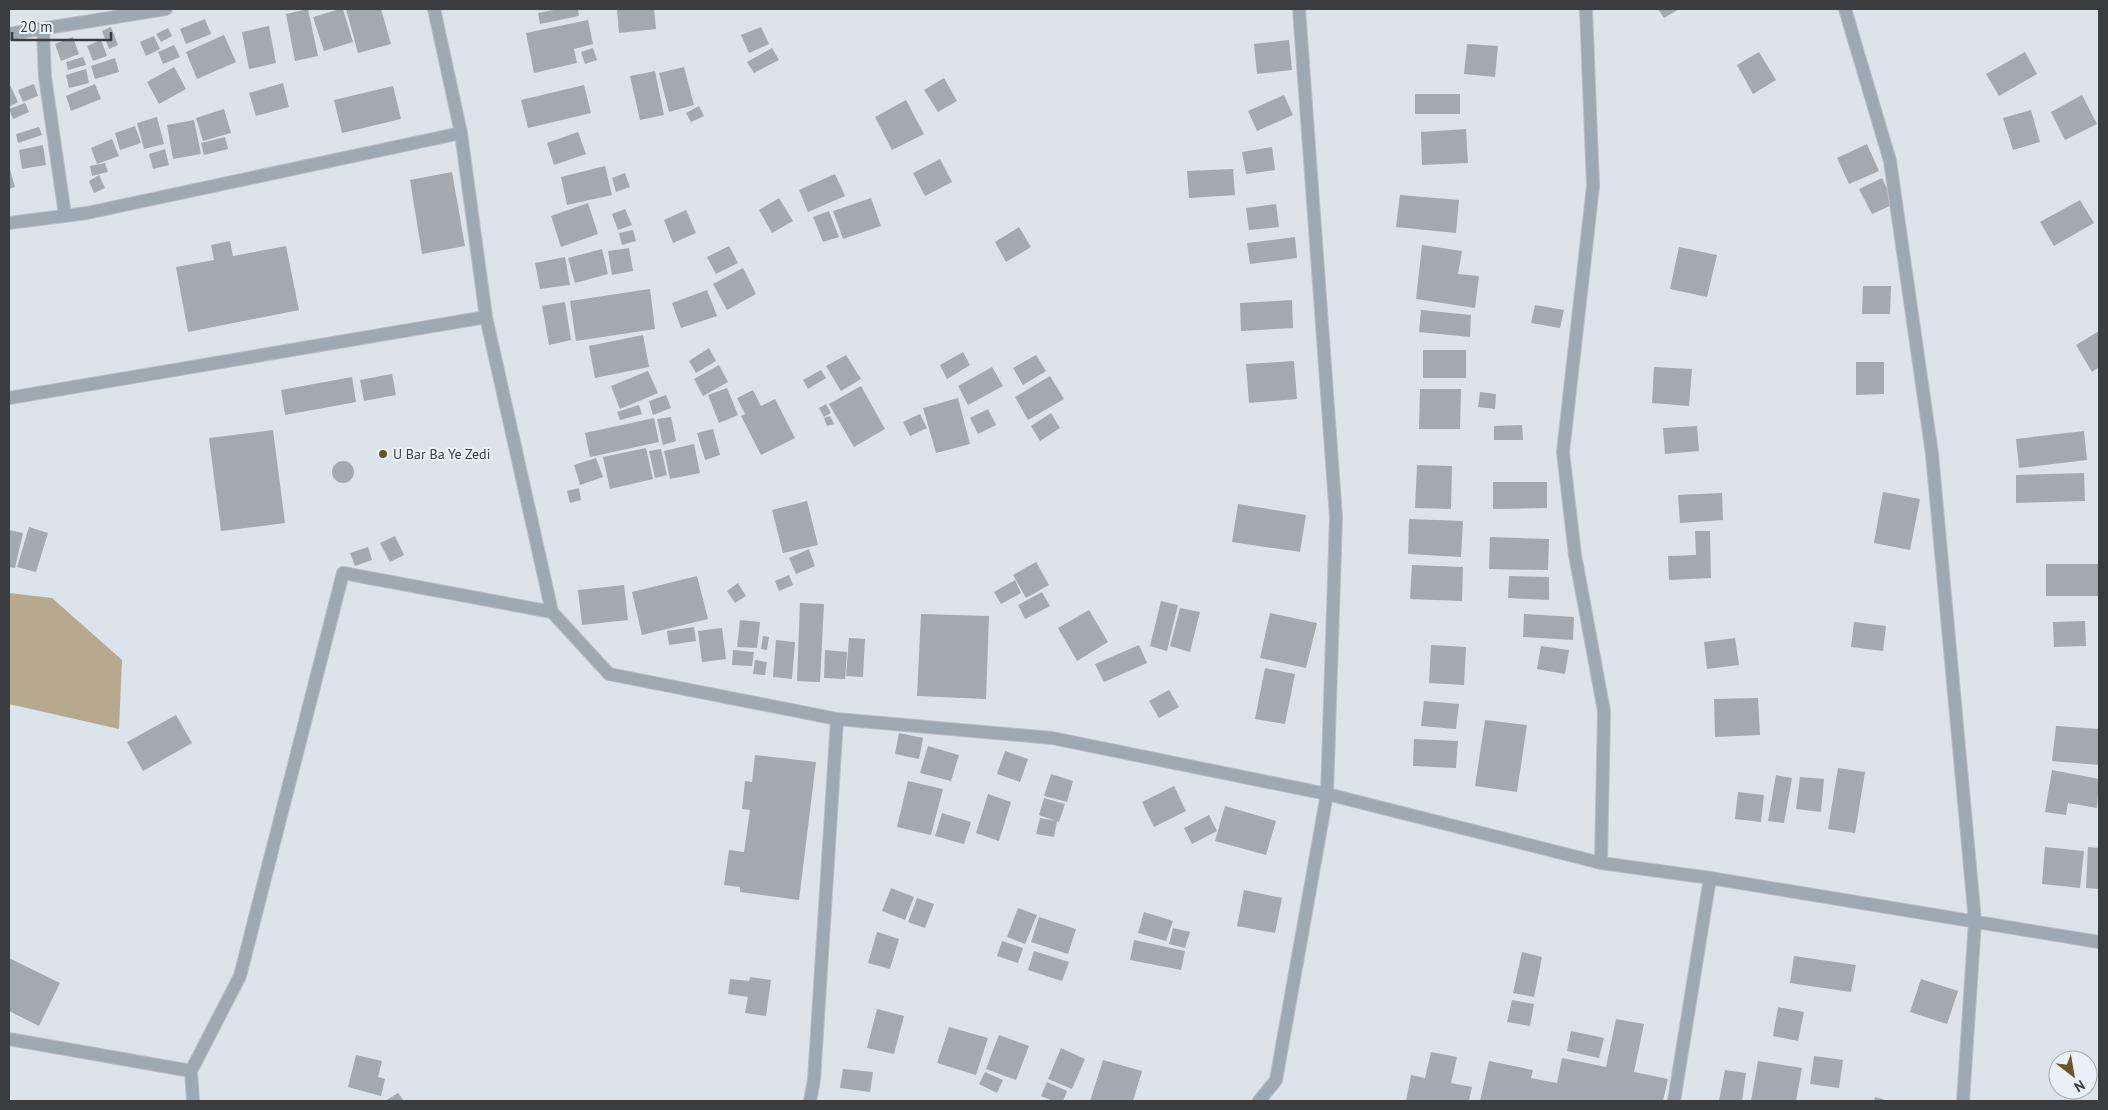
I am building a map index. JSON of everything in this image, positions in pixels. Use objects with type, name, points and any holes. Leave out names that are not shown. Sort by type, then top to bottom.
[{"type":"street","points":[[9,34],[166,9]]},
{"type":"street","points":[[434,9],[461,133],[486,317],[552,612],[609,674],[837,719],[1052,738],[1327,794],[1601,863],[1710,878],[2099,942]]},
{"type":"street","points":[[1259,1101],[1276,1080],[1327,794],[1336,517],[1299,9]]},
{"type":"street","points":[[1586,9],[1594,186],[1563,452],[1575,556],[1604,711],[1601,863]]},
{"type":"street","points":[[1845,9],[1890,161],[1928,424],[1953,668],[1975,921],[1963,1101]]},
{"type":"street","points":[[43,29],[45,78],[64,216]]},
{"type":"street","points":[[9,223],[87,213],[461,133]]},
{"type":"street","points":[[9,398],[486,317]]},
{"type":"street","points":[[193,1101],[191,1071],[240,976],[343,573],[552,612]]},
{"type":"street","points":[[810,1101],[814,1080],[837,719]]},
{"type":"street","points":[[1674,1101],[1710,878]]},
{"type":"street","points":[[9,1039],[191,1071]]},
{"type":"shaded area","points":[[9,593],[52,598],[122,660],[119,729],[9,704]]},
{"type":"building","points":[[308,9],[318,56],[295,61],[286,14]]},
{"type":"building","points":[[343,9],[353,42],[324,51],[313,17]]},
{"type":"building","points":[[346,9],[381,9],[391,44],[358,53]]},
{"type":"building","points":[[559,9],[578,9],[579,16],[540,24],[538,13]]},
{"type":"building","points":[[617,9],[654,9],[656,29],[619,33]]},
{"type":"building","points":[[1658,9],[1679,9],[1664,18]]},
{"type":"building","points":[[205,19],[211,34],[186,44],[180,29]]},
{"type":"building","points":[[588,20],[593,44],[574,49],[577,63],[534,73],[526,33]]},
{"type":"building","points":[[269,26],[276,63],[249,69],[242,32]]},
{"type":"building","points":[[111,27],[118,45],[109,49],[102,31]]},
{"type":"building","points":[[761,27],[769,44],[749,53],[741,35]]},
{"type":"building","points":[[168,28],[172,36],[161,42],[156,34]]},
{"type":"building","points":[[224,35],[236,62],[197,79],[186,52]]},
{"type":"building","points":[[154,36],[160,49],[146,56],[140,42]]},
{"type":"building","points":[[73,37],[79,54],[61,61],[55,44]]},
{"type":"building","points":[[101,40],[107,56],[93,61],[87,46]]},
{"type":"building","points":[[1289,40],[1292,70],[1257,74],[1254,44]]},
{"type":"building","points":[[1467,44],[1498,46],[1495,77],[1464,74]]},
{"type":"building","points":[[174,45],[180,57],[163,64],[158,52]]},
{"type":"building","points":[[593,48],[597,60],[585,64],[581,52]]},
{"type":"building","points":[[772,48],[779,60],[754,73],[747,62]]},
{"type":"building","points":[[1759,52],[1776,80],[1753,94],[1737,65]]},
{"type":"building","points":[[2025,52],[2037,74],[1999,96],[1986,74]]},
{"type":"building","points":[[83,57],[86,65],[68,70],[66,62]]},
{"type":"building","points":[[115,58],[119,72],[95,79],[91,66]]},
{"type":"building","points":[[174,67],[186,89],[159,104],[147,82]]},
{"type":"building","points":[[684,67],[694,105],[669,112],[659,73]]},
{"type":"building","points":[[86,69],[89,83],[69,88],[66,75]]},
{"type":"building","points":[[655,71],[664,115],[640,120],[630,76]]},
{"type":"building","points":[[944,78],[957,101],[938,112],[924,90]]},
{"type":"building","points":[[9,83],[18,102],[9,107]]},
{"type":"building","points":[[283,83],[289,107],[256,116],[249,93]]},
{"type":"building","points":[[34,84],[38,96],[23,102],[18,90]]},
{"type":"building","points":[[95,84],[101,99],[71,111],[66,96]]},
{"type":"building","points":[[584,85],[591,113],[528,128],[521,100]]},
{"type":"building","points":[[393,86],[401,119],[342,133],[334,100]]},
{"type":"building","points":[[1415,94],[1460,94],[1460,114],[1415,114]]},
{"type":"building","points":[[1284,95],[1293,115],[1257,131],[1248,111]]},
{"type":"building","points":[[2082,95],[2097,124],[2065,140],[2051,112]]},
{"type":"building","points":[[906,100],[924,134],[892,150],[875,117]]},
{"type":"building","points":[[25,103],[29,112],[13,119],[9,109]]},
{"type":"building","points":[[699,106],[704,116],[691,122],[686,113]]},
{"type":"building","points":[[224,109],[231,133],[203,141],[196,118]]},
{"type":"building","points":[[2031,110],[2040,142],[2013,150],[2003,118]]},
{"type":"building","points":[[157,117],[164,144],[144,149],[137,123]]},
{"type":"building","points":[[194,120],[201,154],[173,159],[167,125]]},
{"type":"building","points":[[135,126],[141,143],[120,150],[115,133]]},
{"type":"building","points":[[39,127],[42,135],[18,143],[16,134]]},
{"type":"building","points":[[1466,129],[1468,163],[1422,165],[1421,132]]},
{"type":"building","points":[[578,132],[586,154],[554,165],[547,143]]},
{"type":"building","points":[[225,137],[228,149],[204,155],[201,143]]},
{"type":"building","points":[[112,139],[119,156],[97,164],[91,148]]},
{"type":"building","points":[[1867,144],[1879,171],[1849,184],[1837,158]]},
{"type":"building","points":[[43,145],[46,165],[22,169],[19,150]]},
{"type":"building","points":[[1272,147],[1275,170],[1246,174],[1242,152]]},
{"type":"building","points":[[165,149],[169,165],[153,169],[149,154]]},
{"type":"building","points":[[940,159],[952,182],[925,196],[913,173]]},
{"type":"building","points":[[105,163],[108,172],[92,176],[90,166]]},
{"type":"building","points":[[9,166],[15,187],[9,189]]},
{"type":"building","points":[[605,166],[612,195],[567,205],[561,177]]},
{"type":"building","points":[[1233,169],[1235,195],[1189,198],[1187,171]]},
{"type":"building","points":[[452,172],[465,246],[422,254],[410,180]]},
{"type":"building","points":[[625,173],[630,187],[616,192],[612,178]]},
{"type":"building","points":[[835,174],[845,196],[808,212],[799,190]]},
{"type":"building","points":[[99,175],[105,188],[94,193],[89,181]]},
{"type":"building","points":[[1882,178],[1894,204],[1872,214],[1859,189]]},
{"type":"building","points":[[1400,195],[1459,200],[1456,233],[1396,227]]},
{"type":"building","points":[[779,198],[793,221],[772,233],[759,210]]},
{"type":"building","points":[[871,198],[881,226],[843,239],[833,211]]},
{"type":"building","points":[[2080,200],[2094,223],[2054,246],[2040,222]]},
{"type":"building","points":[[588,203],[598,234],[561,247],[551,216]]},
{"type":"building","points":[[1276,204],[1279,227],[1249,230],[1246,208]]},
{"type":"building","points":[[625,209],[632,225],[618,230],[612,214]]},
{"type":"building","points":[[686,210],[696,233],[673,243],[664,220]]},
{"type":"building","points":[[829,211],[839,237],[823,242],[813,217]]},
{"type":"building","points":[[1019,227],[1031,247],[1006,262],[995,242]]},
{"type":"building","points":[[633,230],[636,241],[622,245],[619,233]]},
{"type":"building","points":[[1295,237],[1297,258],[1250,264],[1247,243]]},
{"type":"building","points":[[230,241],[233,256],[286,246],[299,310],[188,332],[176,267],[214,260],[211,245]]},
{"type":"building","points":[[1422,245],[1462,251],[1458,274],[1479,276],[1475,308],[1416,299]]},
{"type":"building","points":[[729,246],[738,263],[716,274],[707,257]]},
{"type":"building","points":[[1679,247],[1717,255],[1707,297],[1670,289]]},
{"type":"building","points":[[629,248],[633,271],[612,275],[608,251]]},
{"type":"building","points":[[602,249],[608,274],[575,283],[568,258]]},
{"type":"building","points":[[565,257],[570,285],[540,289],[535,263]]},
{"type":"building","points":[[743,268],[756,294],[727,310],[713,284]]},
{"type":"building","points":[[1863,286],[1891,286],[1890,314],[1862,314]]},
{"type":"building","points":[[650,289],[655,329],[576,341],[570,301]]},
{"type":"building","points":[[707,290],[717,316],[681,328],[672,303]]},
{"type":"building","points":[[1292,300],[1293,328],[1241,331],[1240,303]]},
{"type":"building","points":[[565,302],[571,340],[549,345],[542,306]]},
{"type":"building","points":[[1535,305],[1564,310],[1560,328],[1531,323]]},
{"type":"building","points":[[1421,310],[1471,315],[1470,337],[1419,332]]},
{"type":"building","points":[[2099,331],[2099,367],[2092,372],[2076,345]]},
{"type":"building","points":[[643,335],[649,367],[595,378],[589,346]]},
{"type":"building","points":[[709,348],[716,361],[696,373],[689,361]]},
{"type":"building","points":[[1423,350],[1466,350],[1466,378],[1423,378]]},
{"type":"building","points":[[963,352],[970,365],[947,379],[940,365]]},
{"type":"building","points":[[846,355],[861,379],[841,391],[826,366]]},
{"type":"building","points":[[1036,355],[1046,371],[1023,385],[1013,368]]},
{"type":"building","points":[[1294,361],[1297,399],[1249,403],[1246,364]]},
{"type":"building","points":[[1856,362],[1884,362],[1884,394],[1856,395]]},
{"type":"building","points":[[719,365],[728,382],[703,396],[694,379]]},
{"type":"building","points":[[992,367],[1003,386],[968,405],[958,386]]},
{"type":"building","points":[[1654,367],[1692,369],[1689,406],[1652,403]]},
{"type":"building","points":[[821,370],[826,378],[808,389],[803,380]]},
{"type":"building","points":[[648,371],[658,393],[620,409],[611,386]]},
{"type":"building","points":[[392,374],[396,395],[364,401],[360,380]]},
{"type":"building","points":[[1050,376],[1064,399],[1028,420],[1015,397]]},
{"type":"building","points":[[352,377],[356,402],[285,415],[281,390]]},
{"type":"building","points":[[861,386],[885,429],[854,447],[829,404]]},
{"type":"building","points":[[727,388],[738,415],[719,423],[708,395]]},
{"type":"building","points":[[1420,389],[1461,389],[1460,429],[1419,429]]},
{"type":"building","points":[[753,390],[761,406],[775,399],[795,438],[761,455],[741,416],[745,414],[737,398]]},
{"type":"building","points":[[1480,392],[1496,394],[1495,409],[1478,407]]},
{"type":"building","points":[[666,395],[671,408],[653,415],[649,401]]},
{"type":"building","points":[[958,398],[970,444],[936,453],[923,408]]},
{"type":"building","points":[[826,404],[831,413],[824,417],[819,408]]},
{"type":"building","points":[[639,405],[642,414],[620,420],[617,412]]},
{"type":"building","points":[[988,409],[996,425],[978,434],[970,418]]},
{"type":"building","points":[[1051,413],[1060,428],[1040,441],[1031,426]]},
{"type":"building","points":[[920,414],[927,428],[910,436],[903,422]]},
{"type":"building","points":[[830,416],[834,424],[827,426],[824,418]]},
{"type":"building","points":[[671,417],[676,441],[663,445],[657,419]]},
{"type":"building","points":[[654,418],[659,442],[590,457],[585,433]]},
{"type":"building","points":[[1522,425],[1523,440],[1494,440],[1494,426]]},
{"type":"building","points":[[1697,426],[1699,451],[1665,454],[1663,428]]},
{"type":"building","points":[[713,429],[720,455],[705,460],[697,433]]},
{"type":"building","points":[[273,430],[285,523],[221,531],[209,438]]},
{"type":"building","points":[[2084,431],[2087,460],[2019,468],[2016,439]]},
{"type":"building","points":[[694,444],[700,473],[670,479],[664,451]]},
{"type":"building","points":[[646,448],[653,479],[610,489],[603,457]]},
{"type":"building","points":[[661,449],[667,475],[655,478],[649,451]]},
{"type":"building","points":[[596,458],[603,477],[580,485],[574,465]]},
{"type":"building","points":[[343,461],[351,464],[354,472],[351,480],[343,483],[335,480],[332,472],[335,464]]},
{"type":"building","points":[[1417,465],[1452,466],[1451,509],[1415,508]]},
{"type":"building","points":[[2084,473],[2085,501],[2016,503],[2016,475]]},
{"type":"building","points":[[1493,482],[1547,482],[1547,508],[1493,509]]},
{"type":"building","points":[[579,488],[581,500],[570,503],[567,491]]},
{"type":"building","points":[[1883,492],[1920,499],[1910,550],[1874,543]]},
{"type":"building","points":[[1722,493],[1723,520],[1680,523],[1678,495]]},
{"type":"building","points":[[807,501],[818,545],[783,553],[772,510]]},
{"type":"building","points":[[1238,504],[1306,515],[1300,552],[1232,542]]},
{"type":"building","points":[[1409,519],[1463,521],[1461,557],[1408,554]]},
{"type":"building","points":[[29,527],[48,533],[36,572],[17,567]]},
{"type":"building","points":[[9,530],[23,533],[15,568],[9,567]]},
{"type":"building","points":[[1695,531],[1710,531],[1711,578],[1669,580],[1668,556],[1696,555]]},
{"type":"building","points":[[395,536],[404,555],[390,562],[380,543]]},
{"type":"building","points":[[1490,537],[1549,539],[1548,570],[1489,569]]},
{"type":"building","points":[[368,547],[372,560],[355,566],[350,553]]},
{"type":"building","points":[[809,549],[815,566],[796,574],[789,558]]},
{"type":"building","points":[[1036,562],[1049,585],[1026,598],[1013,575]]},
{"type":"building","points":[[2046,564],[2099,564],[2099,596],[2046,596]]},
{"type":"building","points":[[1412,565],[1463,567],[1462,601],[1410,599]]},
{"type":"building","points":[[789,575],[793,585],[779,591],[775,581]]},
{"type":"building","points":[[697,576],[708,619],[642,635],[632,592]]},
{"type":"building","points":[[1509,576],[1549,577],[1549,600],[1508,598]]},
{"type":"building","points":[[1015,580],[1021,593],[1001,604],[994,592]]},
{"type":"building","points":[[738,583],[746,596],[735,603],[727,591]]},
{"type":"building","points":[[624,585],[628,620],[582,625],[578,590]]},
{"type":"building","points":[[1042,592],[1050,606],[1025,619],[1018,605]]},
{"type":"building","points":[[1161,601],[1178,605],[1167,651],[1150,646]]},
{"type":"building","points":[[800,603],[824,604],[820,682],[797,681]]},
{"type":"building","points":[[1180,608],[1200,612],[1190,652],[1170,646]]},
{"type":"building","points":[[1089,610],[1108,642],[1077,661],[1058,628]]},
{"type":"building","points":[[1270,613],[1317,623],[1306,668],[1260,658]]},
{"type":"building","points":[[921,614],[989,616],[986,699],[917,696]]},
{"type":"building","points":[[1524,614],[1574,617],[1573,640],[1523,637]]},
{"type":"building","points":[[740,620],[760,622],[757,648],[737,647]]},
{"type":"building","points":[[2085,621],[2086,646],[2054,647],[2053,622]]},
{"type":"building","points":[[1854,622],[1886,626],[1883,651],[1851,647]]},
{"type":"building","points":[[694,627],[696,641],[669,645],[667,631]]},
{"type":"building","points":[[722,628],[726,659],[702,662],[698,631]]},
{"type":"building","points":[[763,636],[769,637],[767,650],[761,649]]},
{"type":"building","points":[[849,638],[865,639],[863,677],[846,676]]},
{"type":"building","points":[[1735,638],[1739,665],[1707,669],[1704,642]]},
{"type":"building","points":[[776,640],[795,642],[792,679],[773,677]]},
{"type":"building","points":[[1139,645],[1147,663],[1104,682],[1095,664]]},
{"type":"building","points":[[1431,645],[1466,647],[1464,685],[1429,683]]},
{"type":"building","points":[[1541,646],[1569,650],[1565,674],[1537,669]]},
{"type":"building","points":[[733,650],[754,652],[752,666],[732,665]]},
{"type":"building","points":[[825,650],[847,652],[845,679],[824,678]]},
{"type":"building","points":[[755,660],[767,662],[765,675],[753,674]]},
{"type":"building","points":[[1265,668],[1295,674],[1285,724],[1255,719]]},
{"type":"building","points":[[1169,690],[1179,707],[1159,718],[1149,701]]},
{"type":"building","points":[[1758,698],[1760,735],[1715,737],[1714,699]]},
{"type":"building","points":[[1424,701],[1459,704],[1456,729],[1421,726]]},
{"type":"building","points":[[176,715],[192,743],[143,771],[127,742]]},
{"type":"building","points":[[1485,720],[1527,725],[1517,792],[1475,786]]},
{"type":"building","points":[[2056,726],[2099,729],[2099,765],[2052,761]]},
{"type":"building","points":[[899,733],[923,738],[919,759],[895,754]]},
{"type":"building","points":[[1414,739],[1458,741],[1456,768],[1413,766]]},
{"type":"building","points":[[928,746],[959,755],[951,781],[920,773]]},
{"type":"building","points":[[1005,751],[1028,759],[1020,782],[997,774]]},
{"type":"building","points":[[755,755],[816,762],[799,900],[740,892],[740,887],[724,885],[729,850],[744,852],[750,810],[742,809],[745,781],[752,782]]},
{"type":"building","points":[[1838,768],[1865,772],[1855,833],[1828,829]]},
{"type":"building","points":[[2052,770],[2099,779],[2097,808],[2068,803],[2066,815],[2045,812]]},
{"type":"building","points":[[1051,774],[1073,781],[1067,802],[1044,796]]},
{"type":"building","points":[[1776,775],[1792,778],[1784,823],[1768,821]]},
{"type":"building","points":[[1800,777],[1824,779],[1821,812],[1796,809]]},
{"type":"building","points":[[908,781],[943,789],[931,835],[897,827]]},
{"type":"building","points":[[1174,786],[1186,811],[1154,827],[1142,802]]},
{"type":"building","points":[[1738,792],[1764,795],[1761,822],[1735,819]]},
{"type":"building","points":[[988,794],[1011,802],[999,841],[976,833]]},
{"type":"building","points":[[1044,798],[1065,804],[1059,822],[1039,815]]},
{"type":"building","points":[[1225,806],[1276,821],[1266,855],[1215,841]]},
{"type":"building","points":[[942,813],[971,822],[964,844],[935,836]]},
{"type":"building","points":[[1209,815],[1217,831],[1192,844],[1184,828]]},
{"type":"building","points":[[1040,818],[1057,821],[1054,837],[1036,834]]},
{"type":"building","points":[[2045,847],[2084,851],[2080,888],[2042,884]]},
{"type":"building","points":[[2088,847],[2099,848],[2099,889],[2086,888]]},
{"type":"building","points":[[891,888],[914,897],[905,920],[882,911]]},
{"type":"building","points":[[1244,890],[1282,898],[1275,933],[1237,926]]},
{"type":"building","points":[[917,898],[934,904],[925,928],[908,922]]},
{"type":"building","points":[[1018,908],[1037,915],[1025,944],[1007,937]]},
{"type":"building","points":[[1144,912],[1173,921],[1166,941],[1138,933]]},
{"type":"building","points":[[1039,917],[1076,929],[1068,954],[1031,942]]},
{"type":"building","points":[[1173,928],[1190,932],[1185,948],[1169,944]]},
{"type":"building","points":[[877,932],[899,939],[890,969],[868,963]]},
{"type":"building","points":[[1134,940],[1185,951],[1181,970],[1130,960]]},
{"type":"building","points":[[1002,941],[1023,948],[1018,963],[997,956]]},
{"type":"building","points":[[1034,951],[1069,962],[1062,981],[1028,970]]},
{"type":"building","points":[[1522,952],[1542,957],[1534,997],[1513,993]]},
{"type":"building","points":[[1794,956],[1856,965],[1851,992],[1790,983]]},
{"type":"building","points":[[9,958],[60,983],[39,1026],[9,1011]]},
{"type":"building","points":[[750,977],[771,980],[766,1016],[745,1013],[748,997],[728,994],[730,979],[749,981]]},
{"type":"building","points":[[1921,979],[1958,991],[1947,1024],[1910,1012]]},
{"type":"building","points":[[1512,1000],[1534,1004],[1530,1026],[1507,1022]]},
{"type":"building","points":[[1778,1007],[1804,1012],[1798,1041],[1773,1036]]},
{"type":"building","points":[[877,1009],[904,1016],[894,1054],[867,1048]]},
{"type":"building","points":[[1616,1019],[1644,1024],[1634,1072],[1668,1079],[1663,1101],[1480,1101],[1489,1061],[1533,1070],[1531,1078],[1557,1083],[1562,1058],[1606,1067]]},
{"type":"building","points":[[949,1027],[988,1038],[976,1075],[937,1063]]},
{"type":"building","points":[[1571,1031],[1604,1038],[1599,1058],[1567,1051]]},
{"type":"building","points":[[999,1035],[1029,1046],[1016,1080],[986,1069]]},
{"type":"building","points":[[1061,1048],[1085,1059],[1072,1089],[1048,1079]]},
{"type":"building","points":[[1431,1052],[1457,1057],[1451,1083],[1472,1087],[1469,1101],[1406,1101],[1411,1075],[1425,1078]]},
{"type":"building","points":[[356,1055],[382,1061],[378,1077],[385,1079],[381,1096],[348,1087]]},
{"type":"building","points":[[1814,1056],[1843,1060],[1839,1088],[1810,1084]]},
{"type":"building","points":[[1103,1060],[1142,1071],[1133,1101],[1090,1101]]},
{"type":"building","points":[[1758,1061],[1802,1068],[1796,1101],[1751,1101]]},
{"type":"building","points":[[843,1069],[873,1072],[870,1092],[840,1088]]},
{"type":"building","points":[[1725,1070],[1746,1073],[1742,1101],[1719,1101]]},
{"type":"building","points":[[985,1072],[1003,1080],[997,1093],[979,1084]]},
{"type":"building","points":[[1047,1082],[1067,1091],[1063,1101],[1053,1101],[1041,1096]]},
{"type":"building","points":[[398,1093],[404,1101],[385,1101]]},
{"type":"building","points":[[1875,1097],[1889,1101],[1874,1101]]},
{"type":"place","name":"U Bar Ba Ye Zedi","points":[[383,454]]}]
